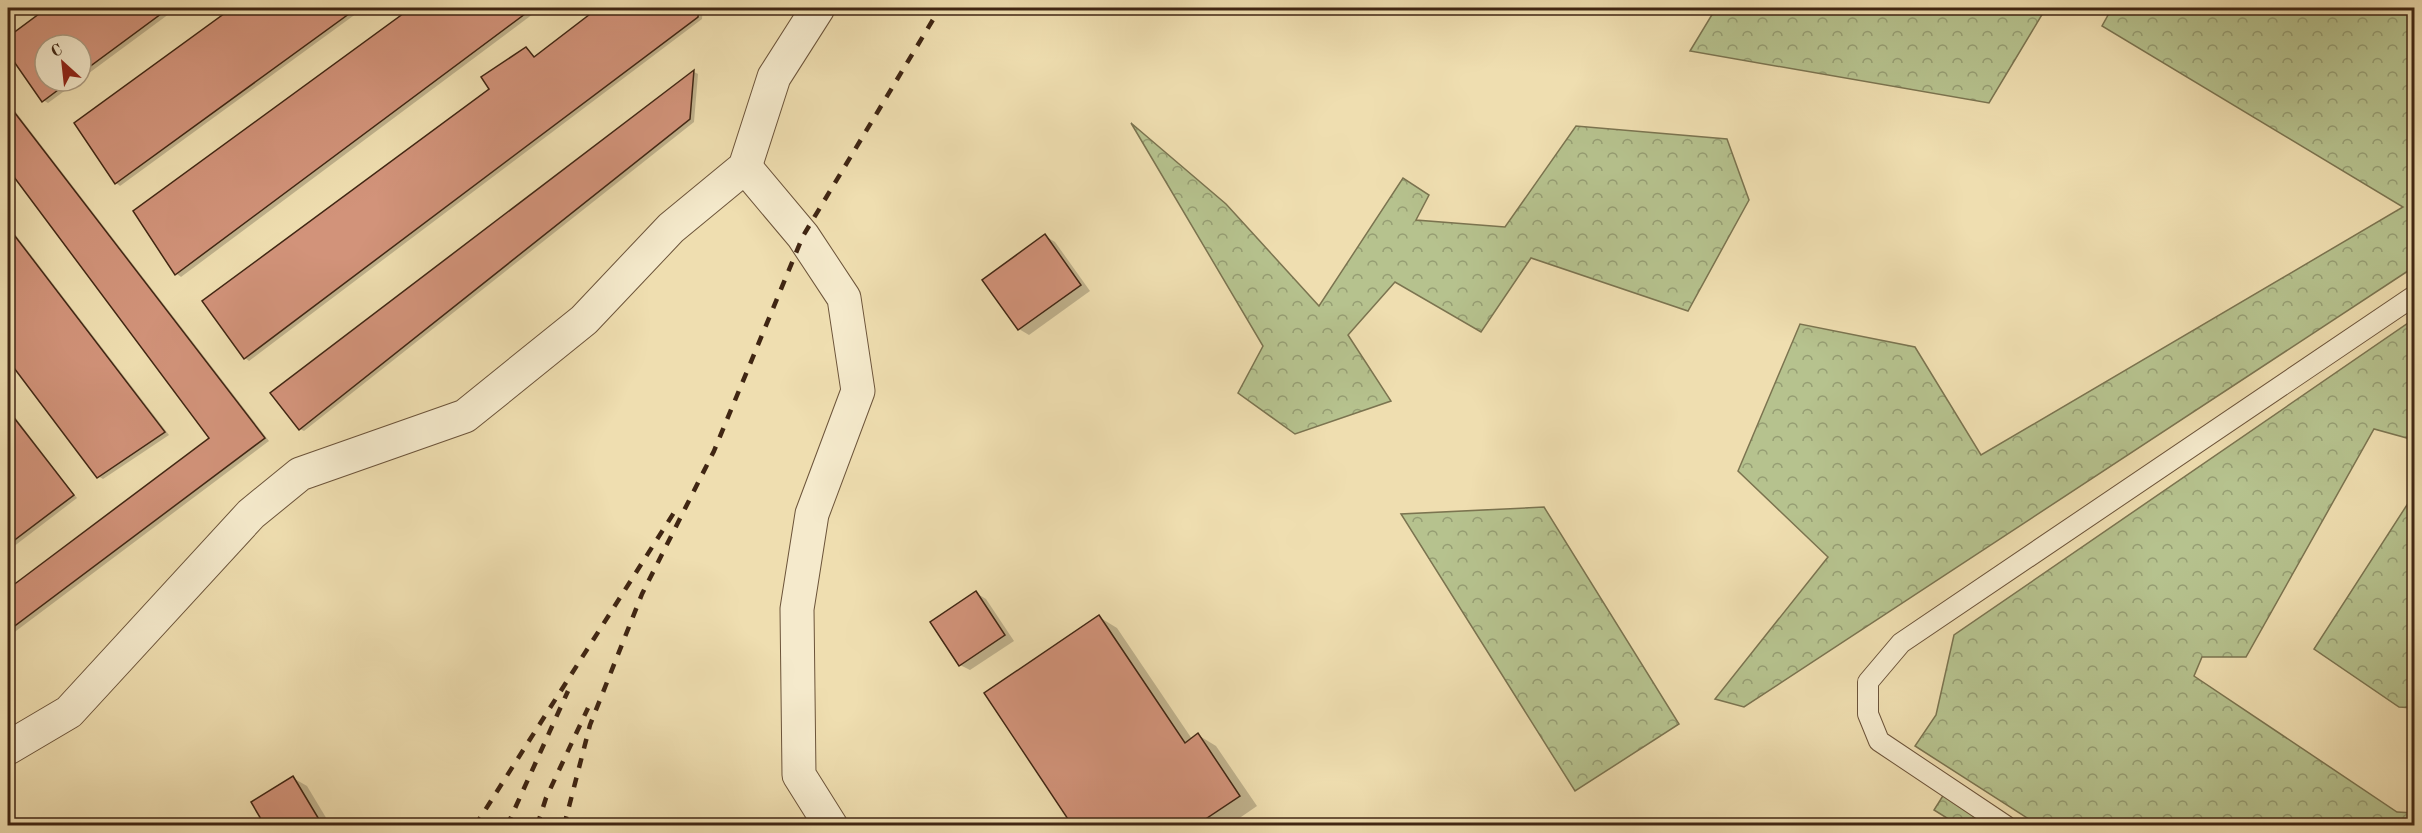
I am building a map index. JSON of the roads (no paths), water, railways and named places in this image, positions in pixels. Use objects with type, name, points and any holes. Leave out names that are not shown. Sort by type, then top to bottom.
[{"type":"street","points":[[8,748],[69,712],[251,514],[300,474],[465,416],[584,320],[670,228],[745,167],[774,77],[818,8]]},
{"type":"street","points":[[745,167],[803,236],[844,298],[858,391],[812,514],[797,609],[799,775],[831,825]]},
{"type":"lane","points":[[2006,825],[1879,741],[1868,714],[1868,682],[1901,643],[2415,296]]},
{"type":"railway","points":[[564,826],[590,725],[642,594],[714,451],[803,236],[940,8]]},
{"type":"railway","points":[[475,826],[675,511]]},
{"type":"railway","points":[[507,826],[568,691]]},
{"type":"railway","points":[[537,826],[546,798],[588,708]]}]
